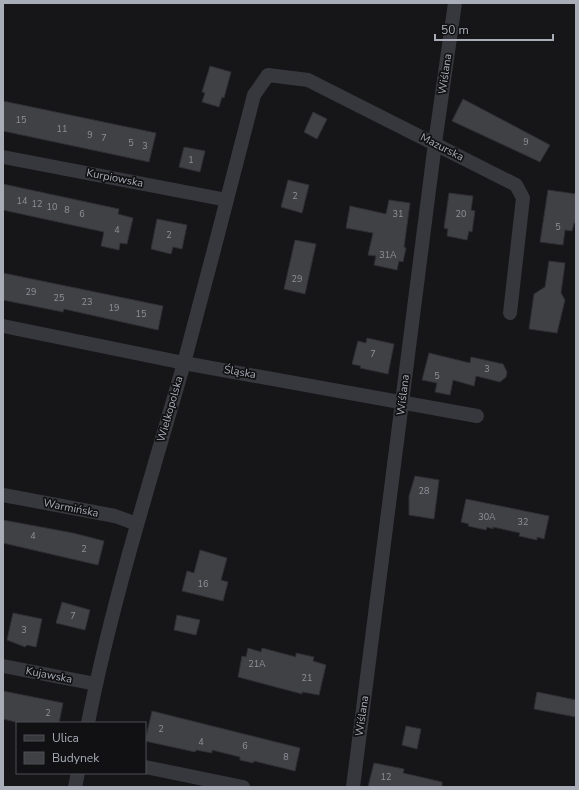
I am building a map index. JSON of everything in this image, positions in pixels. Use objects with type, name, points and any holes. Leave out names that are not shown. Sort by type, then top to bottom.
[{"type":"street","name":"Wiślana","points":[[352,787],[435,143],[455,3]]},
{"type":"street","name":"Mazurska","points":[[254,95],[268,75],[308,80],[516,185],[523,198],[510,313]]},
{"type":"street","name":"Wielkopolska","points":[[88,722],[96,684],[137,524],[184,362],[254,95]]},
{"type":"street","name":"Kurpiowska","points":[[3,156],[227,200]]},
{"type":"street","name":"Śląska","points":[[3,326],[184,362],[477,416]]},
{"type":"street","name":"Warmińska","points":[[3,495],[115,516],[137,524]]},
{"type":"street","name":"Kujawska","points":[[3,666],[96,684]]},
{"type":"street","points":[[146,767],[243,787]]},
{"type":"street","points":[[75,787],[78,774]]},
{"type":"building","points":[[210,66],[231,72],[224,98],[222,97],[219,107],[202,102],[205,93],[202,92]]},
{"type":"building","points":[[463,99],[550,145],[540,162],[452,121]]},
{"type":"building","points":[[3,101],[156,133],[149,162],[3,131]]},
{"type":"building","points":[[313,112],[327,119],[317,139],[304,132]]},
{"type":"building","points":[[184,147],[205,151],[200,172],[179,167]]},
{"type":"building","points":[[288,180],[309,185],[302,213],[281,207]]},
{"type":"building","points":[[3,184],[119,209],[118,214],[133,218],[127,244],[120,243],[119,250],[101,246],[104,232],[3,210]]},
{"type":"building","points":[[548,190],[576,194],[576,223],[574,223],[572,231],[565,230],[563,245],[540,242]]},
{"type":"building","points":[[449,193],[473,196],[471,210],[475,211],[472,232],[469,231],[467,240],[447,236],[448,229],[444,228]]},
{"type":"building","points":[[389,200],[410,203],[404,247],[406,248],[403,262],[399,261],[397,270],[374,265],[376,256],[368,255],[373,233],[346,228],[350,206],[386,214]]},
{"type":"building","points":[[157,219],[187,225],[182,249],[173,247],[171,254],[151,249]]},
{"type":"building","points":[[295,240],[316,244],[305,294],[284,289]]},
{"type":"building","points":[[549,261],[565,263],[561,293],[565,300],[557,333],[529,329],[534,294],[545,287]]},
{"type":"building","points":[[3,273],[163,306],[158,330],[64,309],[63,312],[3,300]]},
{"type":"building","points":[[367,338],[394,344],[388,374],[360,368],[361,366],[352,364],[358,341],[366,343]]},
{"type":"building","points":[[429,353],[470,363],[471,357],[503,364],[507,372],[506,377],[500,382],[476,376],[474,386],[453,380],[450,395],[435,392],[437,383],[422,380]]},
{"type":"building","points":[[415,476],[439,480],[434,519],[409,515],[409,496]]},
{"type":"building","points":[[466,499],[549,516],[544,539],[537,537],[537,540],[519,536],[520,533],[493,527],[493,529],[487,527],[486,530],[468,526],[469,524],[461,522]]},
{"type":"building","points":[[3,520],[73,533],[104,541],[98,565],[3,543]]},
{"type":"building","points":[[200,550],[227,558],[221,580],[228,582],[223,601],[182,591],[187,571],[194,573]]},
{"type":"building","points":[[62,602],[90,610],[85,630],[56,623]]},
{"type":"building","points":[[13,613],[42,619],[36,647],[27,645],[25,647],[7,640]]},
{"type":"building","points":[[177,615],[200,620],[196,635],[174,630]]},
{"type":"building","points":[[248,648],[261,652],[262,648],[296,657],[296,653],[314,657],[313,661],[326,665],[319,695],[302,692],[302,694],[238,677],[242,656],[246,657]]},
{"type":"building","points":[[3,691],[63,703],[59,722],[16,722],[3,719]]},
{"type":"building","points":[[537,692],[576,700],[576,717],[534,709]]},
{"type":"building","points":[[152,711],[300,748],[295,771],[254,761],[253,763],[240,760],[240,757],[212,750],[212,753],[196,750],[195,752],[146,741]]},
{"type":"building","points":[[406,726],[421,729],[417,749],[402,745]]},
{"type":"building","points":[[374,763],[404,769],[403,773],[442,782],[442,787],[368,787]]}]
